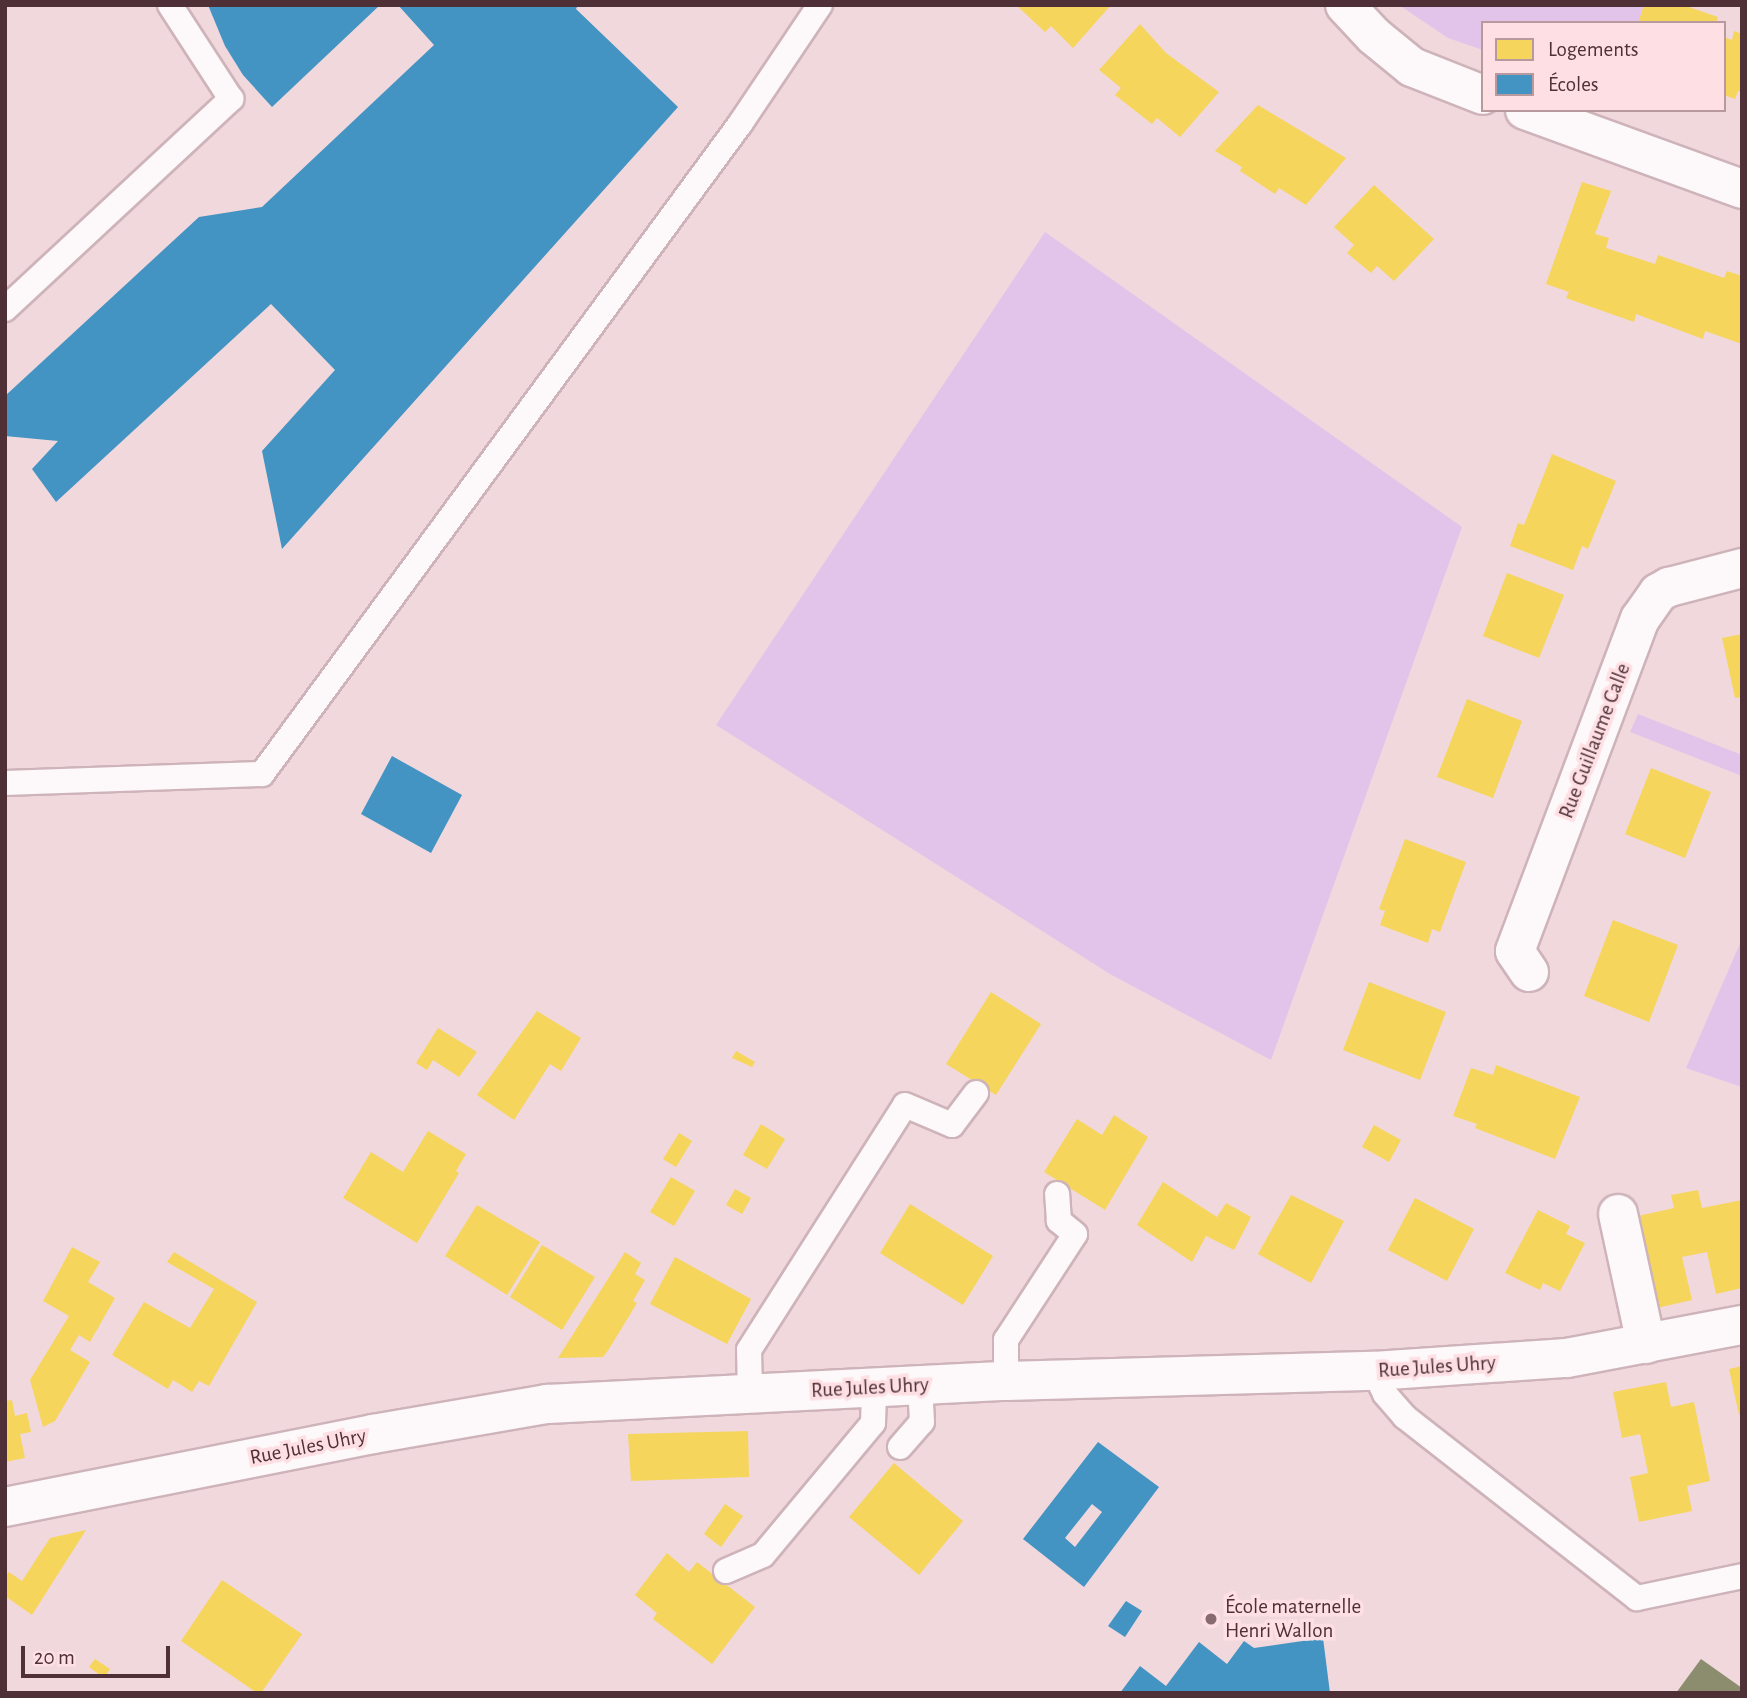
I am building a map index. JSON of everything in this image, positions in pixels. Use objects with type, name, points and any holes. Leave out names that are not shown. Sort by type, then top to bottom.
[{"type":"street","points":[[1345,5],[1374,36],[1412,67],[1481,94]]},
{"type":"street","points":[[1530,112],[1742,189]]},
{"type":"street","name":"Rue Guillaume Calle","points":[[1529,972],[1515,951],[1640,619],[1658,593],[1669,587],[1742,568]]},
{"type":"street","points":[[1618,1214],[1646,1344]]},
{"type":"street","name":"Rue Jules Uhry","points":[[5,1507],[507,1409],[594,1399],[1006,1381],[1374,1371],[1567,1358],[1742,1325]]},
{"type":"lane","points":[[5,309],[231,99],[170,5]]},
{"type":"lane","points":[[5,783],[262,774],[740,124],[820,5]]},
{"type":"lane","points":[[750,1393],[750,1350],[905,1105],[952,1125],[976,1093]]},
{"type":"lane","points":[[1006,1381],[1006,1340],[1075,1234],[1059,1221],[1056,1194]]},
{"type":"lane","points":[[1374,1371],[1385,1394],[1405,1417],[1637,1598],[1742,1576]]},
{"type":"lane","points":[[900,1447],[922,1422],[920,1385]]},
{"type":"lane","points":[[726,1571],[763,1555],[873,1423],[874,1388]]},
{"type":"shaded area","points":[[1399,5],[1644,5],[1639,21],[1481,21],[1481,49],[1448,38]]},
{"type":"shaded area","points":[[1045,232],[1462,527],[1271,1060],[1110,974],[716,725]]},
{"type":"shaded area","points":[[1638,714],[1742,755],[1742,776],[1630,732]]},
{"type":"shaded area","points":[[1742,939],[1742,1087],[1686,1068]]},
{"type":"building: Logements","points":[[1016,5],[1111,5],[1073,48],[1051,26],[1045,32]]},
{"type":"building: Logements","points":[[1644,5],[1683,5],[1718,17],[1717,21],[1639,21]]},
{"type":"building: Logements","points":[[1140,24],[1166,53],[1219,92],[1180,137],[1157,118],[1152,124],[1115,95],[1121,88],[1099,70]]},
{"type":"building: Logements","points":[[1734,31],[1742,34],[1742,92],[1738,91],[1735,99],[1726,96],[1726,38],[1732,40]]},
{"type":"building: Logements","points":[[1258,105],[1346,158],[1306,205],[1279,188],[1275,194],[1240,171],[1242,167],[1215,151]]},
{"type":"building: Logements","points":[[1582,182],[1611,191],[1595,234],[1609,238],[1606,248],[1655,264],[1658,255],[1724,278],[1727,271],[1742,276],[1742,344],[1705,331],[1703,339],[1636,314],[1634,322],[1566,298],[1569,292],[1546,284]]},
{"type":"building: Logements","points":[[1374,185],[1434,239],[1394,281],[1377,266],[1371,273],[1347,253],[1354,245],[1334,227]]},
{"type":"building: Logements","points":[[1552,454],[1616,481],[1588,549],[1582,546],[1573,570],[1510,546],[1518,523],[1524,525]]},
{"type":"building: Logements","points":[[1507,573],[1564,595],[1539,658],[1483,636]]},
{"type":"building: Logements","points":[[1742,634],[1742,697],[1735,698],[1722,638]]},
{"type":"building: Logements","points":[[1467,699],[1522,721],[1493,798],[1437,777]]},
{"type":"building: Logements","points":[[1651,768],[1711,792],[1685,858],[1625,834]]},
{"type":"building: Logements","points":[[1405,839],[1466,862],[1440,932],[1432,929],[1428,943],[1380,925],[1385,911],[1379,909]]},
{"type":"building: Logements","points":[[1613,920],[1678,945],[1649,1022],[1584,996]]},
{"type":"building: Logements","points":[[1369,982],[1446,1012],[1420,1080],[1343,1050]]},
{"type":"building: Logements","points":[[991,992],[1041,1024],[996,1095],[946,1064]]},
{"type":"building: Logements","points":[[537,1011],[581,1038],[561,1071],[550,1064],[514,1120],[477,1095]]},
{"type":"building: Logements","points":[[438,1028],[477,1052],[459,1077],[433,1060],[427,1070],[416,1063]]},
{"type":"building: Logements","points":[[736,1051],[755,1062],[752,1067],[732,1058]]},
{"type":"building: Logements","points":[[1496,1065],[1580,1097],[1555,1159],[1475,1128],[1477,1124],[1453,1116],[1471,1068],[1493,1075]]},
{"type":"building: Logements","points":[[1114,1115],[1148,1137],[1105,1210],[1044,1172],[1077,1119],[1102,1135]]},
{"type":"building: Logements","points":[[761,1124],[785,1139],[767,1169],[743,1155]]},
{"type":"building: Logements","points":[[1374,1125],[1401,1140],[1389,1162],[1362,1147]]},
{"type":"building: Logements","points":[[428,1131],[466,1154],[456,1171],[459,1173],[417,1243],[343,1198],[371,1152],[403,1172]]},
{"type":"building: Logements","points":[[679,1133],[692,1141],[676,1167],[663,1159]]},
{"type":"building: Logements","points":[[671,1177],[695,1191],[674,1226],[650,1212]]},
{"type":"building: Logements","points":[[1163,1182],[1217,1217],[1226,1203],[1251,1217],[1234,1250],[1206,1236],[1192,1262],[1137,1225]]},
{"type":"building: Logements","points":[[735,1189],[751,1198],[742,1214],[726,1205]]},
{"type":"building: Logements","points":[[1698,1190],[1702,1208],[1742,1200],[1742,1288],[1716,1294],[1707,1252],[1682,1257],[1692,1300],[1648,1310],[1629,1218],[1674,1208],[1671,1195]]},
{"type":"building: Logements","points":[[1291,1195],[1344,1221],[1311,1283],[1258,1254]]},
{"type":"building: Logements","points":[[1415,1198],[1474,1229],[1447,1281],[1388,1250]]},
{"type":"building: Logements","points":[[910,1204],[993,1256],[963,1305],[880,1253]]},
{"type":"building: Logements","points":[[477,1205],[540,1242],[507,1295],[445,1256]]},
{"type":"building: Logements","points":[[1538,1210],[1570,1226],[1566,1234],[1585,1243],[1560,1291],[1543,1283],[1540,1290],[1505,1273]]},
{"type":"building: Logements","points":[[542,1245],[595,1277],[562,1330],[510,1297]]},
{"type":"building: Logements","points":[[72,1247],[100,1262],[88,1282],[115,1298],[90,1342],[79,1335],[70,1350],[90,1362],[55,1421],[43,1427],[30,1380],[69,1316],[43,1301]]},
{"type":"building: Logements","points":[[174,1252],[257,1302],[209,1386],[199,1381],[192,1392],[173,1380],[168,1389],[112,1355],[144,1302],[190,1328],[214,1289],[167,1262]]},
{"type":"building: Logements","points":[[625,1252],[641,1263],[635,1274],[645,1280],[633,1301],[637,1303],[609,1349],[603,1357],[558,1358]]},
{"type":"building: Logements","points":[[675,1257],[751,1299],[727,1344],[650,1304]]},
{"type":"building: Logements","points":[[1742,1366],[1742,1414],[1739,1415],[1729,1369]]},
{"type":"building: Logements","points":[[1666,1382],[1671,1407],[1694,1402],[1710,1481],[1687,1486],[1692,1511],[1639,1522],[1630,1477],[1648,1473],[1640,1434],[1622,1438],[1613,1392]]},
{"type":"building: Logements","points":[[12,1400],[15,1416],[27,1413],[31,1432],[20,1434],[25,1458],[5,1462],[5,1401]]},
{"type":"building: Logements","points":[[748,1431],[749,1477],[631,1481],[628,1434]]},
{"type":"building: Logements","points":[[894,1463],[963,1521],[919,1575],[849,1517]]},
{"type":"building: Logements","points":[[725,1504],[743,1516],[721,1547],[704,1534]]},
{"type":"building: Logements","points":[[86,1530],[32,1615],[5,1596],[5,1577],[9,1572],[22,1581],[50,1538]]},
{"type":"building: Logements","points":[[667,1553],[689,1572],[697,1562],[755,1607],[712,1664],[653,1619],[657,1613],[635,1595]]},
{"type":"building: Logements","points":[[222,1580],[302,1634],[261,1693],[257,1693],[181,1641]]},
{"type":"building: Logements","points":[[95,1659],[110,1669],[104,1678],[89,1667]]},
{"type":"building: Écoles","points":[[208,5],[380,5],[272,107],[243,75],[225,46]]},
{"type":"building: Écoles","points":[[398,5],[578,5],[576,9],[678,107],[282,549],[262,451],[335,370],[271,304],[56,502],[32,469],[58,441],[5,436],[5,396],[199,217],[262,207],[434,45]]},
{"type":"building: Écoles","points":[[392,756],[462,795],[431,853],[361,814]]},
{"type":"building: Écoles","points":[[1098,1442],[1159,1487],[1084,1587],[1023,1539]],"holes":[[[1092,1504],[1102,1512],[1075,1547],[1065,1538]]]},
{"type":"building: Écoles","points":[[1126,1601],[1142,1611],[1125,1637],[1108,1626]]},
{"type":"building: Écoles","points":[[1323,1638],[1330,1693],[1120,1693],[1140,1666],[1166,1686],[1199,1642],[1227,1664],[1244,1641],[1254,1648]]},
{"type":"building: Industrie","points":[[1701,1659],[1742,1688],[1742,1693],[1676,1693]]},
{"type":"place","name":"École maternelle Henri Wallon","points":[[1211,1619]]}]
